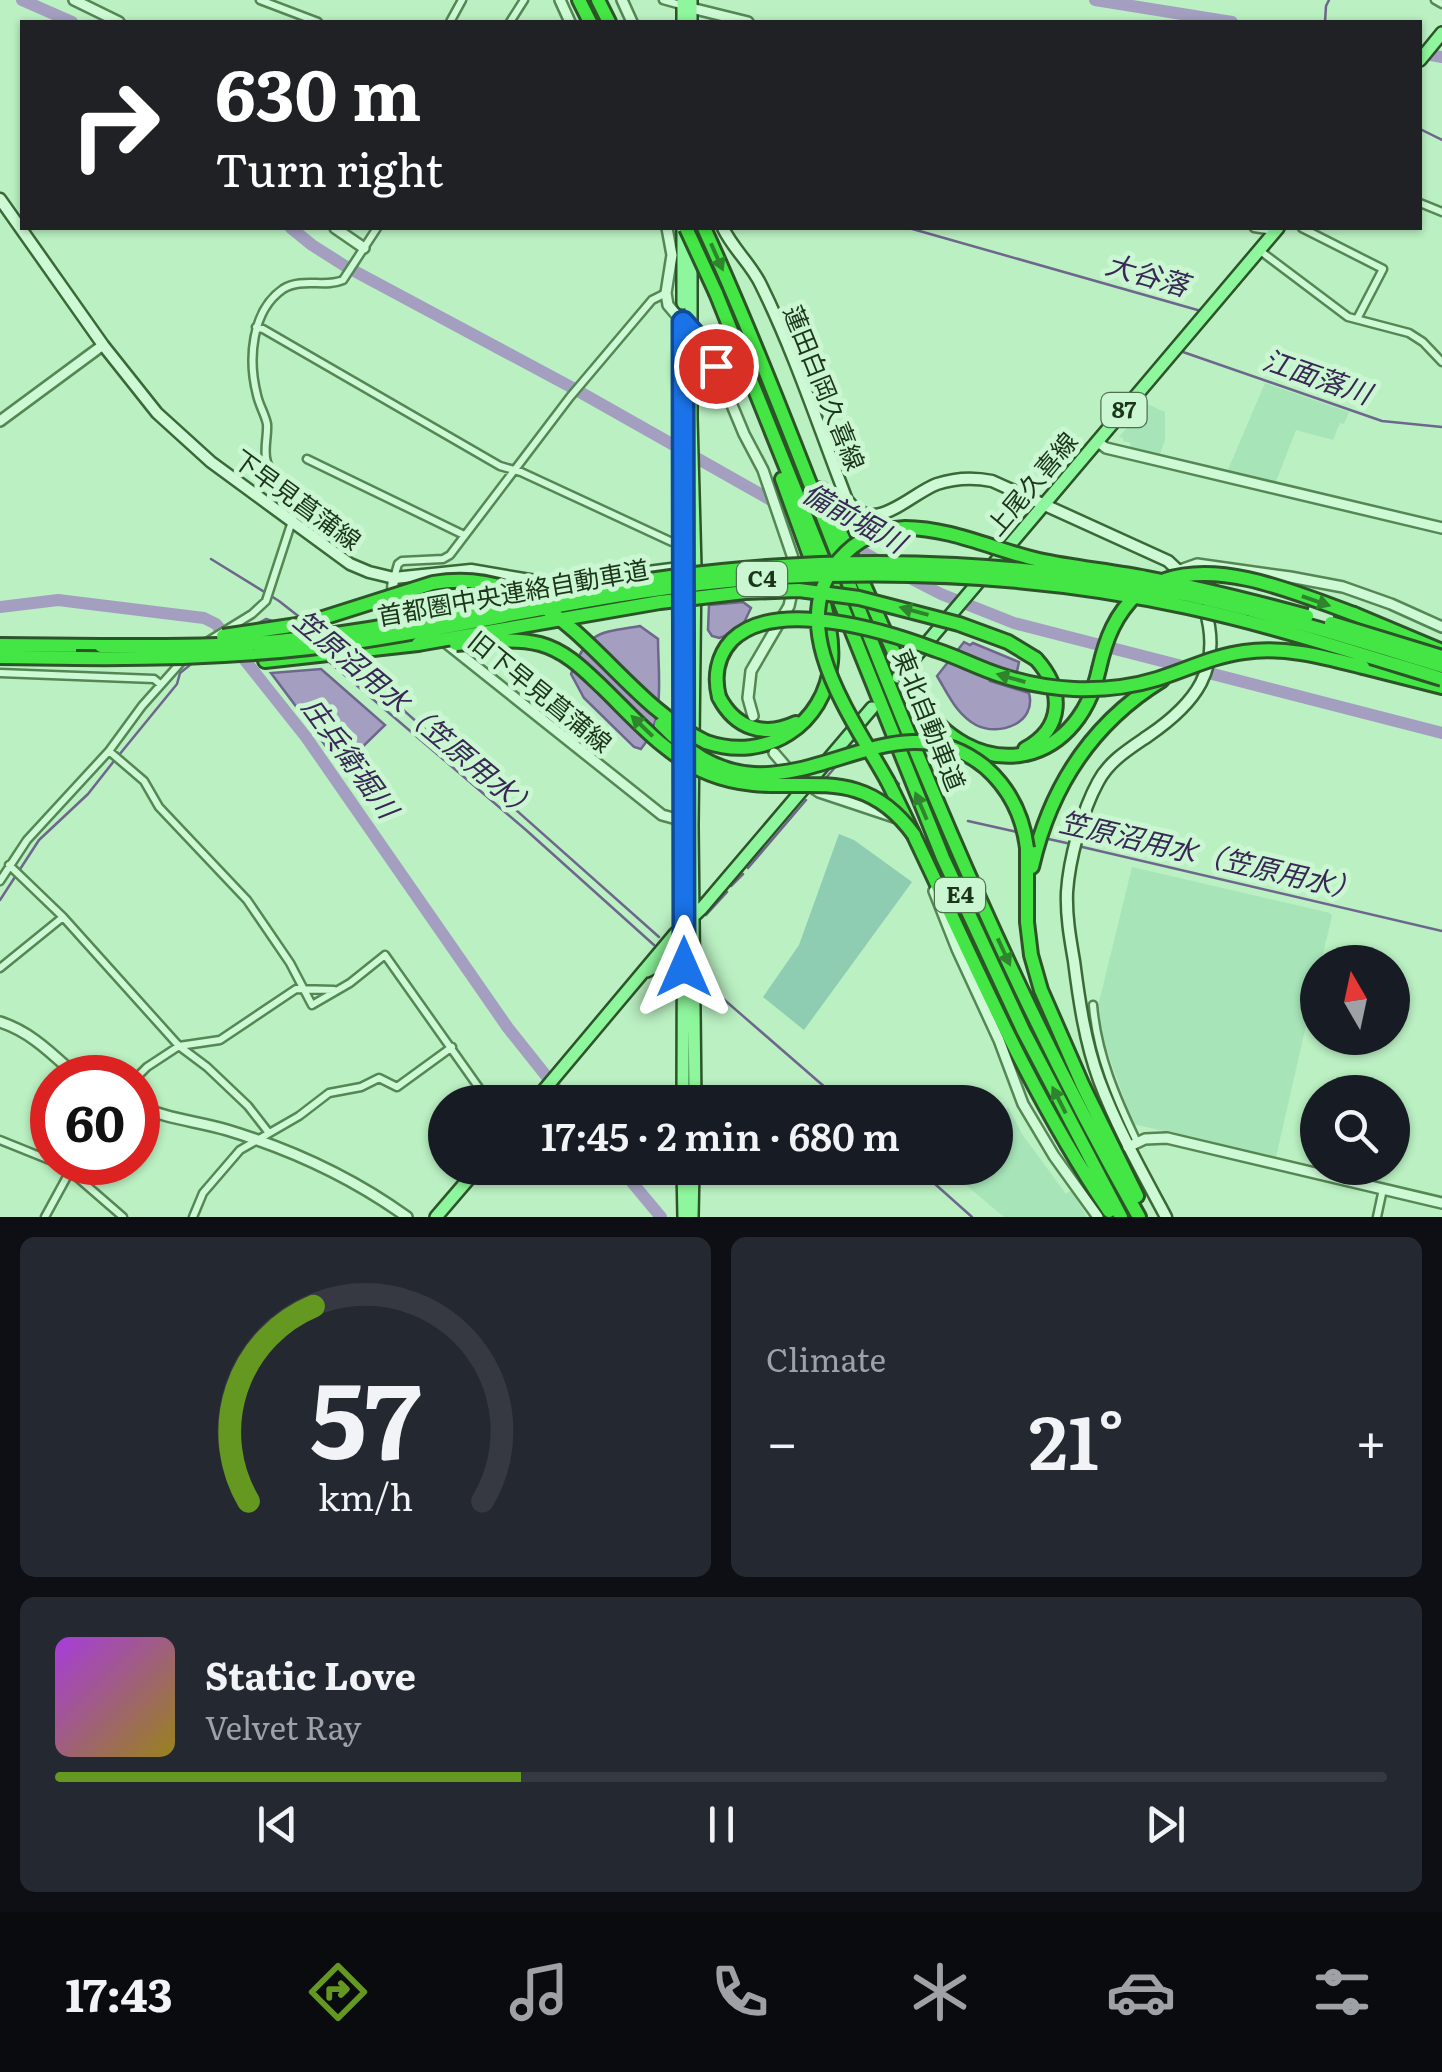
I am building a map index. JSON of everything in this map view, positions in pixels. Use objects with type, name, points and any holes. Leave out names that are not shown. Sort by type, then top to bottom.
[{"type":"highway","name":"東北自動車道","points":[[688,230],[758,395],[787,481],[996,977],[1117,1217]]},
{"type":"highway","points":[[705,230],[794,438],[896,657],[916,696],[935,722],[958,742],[1006,756],[1040,750],[1062,737],[1085,712],[1110,630],[1126,604],[1152,586],[1179,575],[1229,576],[1306,597],[1442,654]]},
{"type":"highway","points":[[101,646],[274,630],[353,610],[433,582],[465,580],[500,586],[534,600],[567,623],[676,725],[706,742],[736,748],[772,742],[812,713],[831,664],[830,638],[818,581],[787,481]]},
{"type":"highway","name":"東北自動車道","points":[[821,498],[844,572],[935,797],[999,941],[1082,1112],[1142,1217]]},
{"type":"highway","points":[[1117,1217],[1062,1137],[1014,1049],[914,835],[834,683],[817,627],[818,606],[830,571],[853,546],[873,534],[896,529],[932,531],[1038,560],[1210,590],[1442,654]]},
{"type":"highway","name":"首都圏中央連絡自動車道","points":[[0,645],[191,646],[297,639],[702,573],[776,566],[895,564],[1012,569],[1186,595],[1317,628],[1442,666]]},
{"type":"highway","name":"首都圏中央連絡自動車道","points":[[0,656],[202,657],[306,649],[718,582],[898,575],[1014,581],[1185,606],[1442,678]]},
{"type":"highway","points":[[76,658],[97,664],[265,661],[418,644],[660,602],[799,590],[858,598],[960,624],[1008,642],[1036,660],[1053,684],[1056,702],[1052,723],[1028,748],[998,754]]},
{"type":"highway","points":[[816,705],[799,721],[777,730],[754,729],[736,720],[719,697],[716,677],[726,648],[742,632],[789,620],[825,622],[882,633],[1000,675],[1050,687],[1114,688],[1241,652],[1294,651],[1442,687]]},
{"type":"highway","points":[[418,644],[514,641],[552,648],[572,660],[652,736],[698,768],[750,784],[816,784],[857,790],[876,797],[896,812],[914,835]]},
{"type":"highway","points":[[619,673],[686,748],[730,770],[756,774],[783,772],[874,746],[903,742],[931,743],[958,751],[981,764],[1001,783],[1032,848]]},
{"type":"highway","points":[[1142,1217],[1041,990],[1031,954],[1027,894],[1032,848],[1056,795],[1090,740],[1124,707],[1175,673]]},
{"type":"main road","points":[[1422,58],[1442,33]]},
{"type":"main road","name":"下早見菖蒲線","points":[[0,199],[20,227]]},
{"type":"main road","name":"下早見菖蒲線","points":[[22,230],[103,345],[157,413],[211,462],[350,564],[394,578],[472,570],[546,584],[689,567]]},
{"type":"main road","points":[[683,1085],[684,992],[693,871],[687,230]]},
{"type":"main road","name":"蓮田白岡久喜線","points":[[724,230],[760,282],[847,500],[856,510],[866,515],[884,514],[931,486],[966,478],[1000,484],[1180,570]]},
{"type":"main road","name":"上尾久喜線","points":[[898,678],[1275,230]]},
{"type":"main road","points":[[688,471],[684,543],[689,567],[684,817],[693,1085]]},
{"type":"main road","points":[[1166,1217],[1103,1090],[1089,1048],[1067,893],[1083,821],[1099,780],[1111,764],[1186,706],[1202,683],[1210,656],[1208,621],[1203,602],[1180,570]]},
{"type":"main road","points":[[549,1085],[872,708]]},
{"type":"main road","points":[[693,871],[702,888],[719,888]]},
{"type":"main road","points":[[644,972],[659,965],[671,966],[678,972],[684,992]]},
{"type":"main road","points":[[436,1217],[463,1185]]},
{"type":"main road","points":[[683,1185],[684,1217]]},
{"type":"main road","points":[[692,1217],[693,1185]]},
{"type":"street","points":[[74,0],[116,20]]},
{"type":"street","points":[[260,0],[313,20]]},
{"type":"street","points":[[663,0],[687,3],[742,20]]},
{"type":"street","points":[[1436,0],[1442,4]]},
{"type":"street","points":[[337,230],[362,251]]},
{"type":"street","points":[[0,882],[27,840],[110,751],[160,684],[198,647],[252,614],[266,600],[297,502],[266,460],[266,420],[255,387],[256,327],[267,307],[284,289],[302,283],[338,283],[345,278],[377,230]]},
{"type":"street","points":[[667,230],[672,255],[666,293],[670,309],[712,356],[763,470],[789,540],[795,569],[792,597],[751,670],[748,698],[753,716]]},
{"type":"street","points":[[1306,230],[1383,268],[1356,319]]},
{"type":"street","points":[[1259,250],[1333,307],[1356,319],[1409,333],[1442,362]]},
{"type":"street","points":[[394,578],[399,562],[446,558],[570,397],[652,300],[666,293]]},
{"type":"street","points":[[256,327],[500,466],[672,542],[684,543]]},
{"type":"street","points":[[0,421],[103,345]]},
{"type":"street","points":[[1098,442],[1106,448],[1442,528]]},
{"type":"street","points":[[307,459],[464,535]]},
{"type":"street","points":[[1180,570],[1198,564],[1321,582],[1391,604],[1442,627]]},
{"type":"street","name":"旧下早見菖蒲線","points":[[394,578],[392,597],[397,604],[662,815],[684,817]]},
{"type":"street","points":[[0,674],[154,679],[160,684]]},
{"type":"street","points":[[110,751],[144,781],[159,807],[247,900],[290,963],[312,1005],[385,955],[477,1085]]},
{"type":"street","points":[[774,753],[806,786],[840,801],[890,814],[913,837],[1023,1104],[1098,1217]]},
{"type":"street","points":[[9,865],[63,917],[179,1046],[248,1106],[269,1133]]},
{"type":"street","points":[[0,968],[63,917]]},
{"type":"street","points":[[160,1058],[179,1046],[220,1040],[296,990],[338,990]]},
{"type":"street","points":[[1093,1005],[1095,1030],[1107,1073],[1133,1144],[1168,1138],[1442,1203]]},
{"type":"street","points":[[0,1022],[19,1028],[53,1055]]},
{"type":"street","points":[[193,1217],[203,1193],[240,1150],[300,1116],[330,1093],[360,1087],[379,1078],[396,1087],[452,1048]]},
{"type":"street","points":[[160,1114],[258,1139],[347,1180],[407,1217]]},
{"type":"street","points":[[0,1140],[30,1152]]},
{"type":"street","points":[[45,1217],[62,1185]]},
{"type":"street","points":[[86,1185],[123,1217]]},
{"type":"street","points":[[1377,1217],[1384,1189]]},
{"type":"green space","points":[[1265,383],[1349,412],[1333,440],[1296,430],[1275,484],[1227,472]]},
{"type":"green space","points":[[1147,404],[1165,412],[1165,440],[1159,457],[1129,449],[1131,443],[1119,437]]},
{"type":"green space","points":[[839,834],[854,840],[912,882],[804,1030],[763,997],[799,945]]},
{"type":"green space","points":[[1132,867],[1332,916],[1325,945],[1300,945],[1300,1052],[1276,1157],[1133,1124],[1101,1034],[1098,1006]]},
{"type":"green space","points":[[1013,1117],[1066,1194],[1071,1190],[1087,1217],[1004,1217],[966,1185],[1013,1185]]},
{"type":"water","points":[[743,602],[751,608],[740,631],[719,638],[712,636],[708,630],[709,605]]},
{"type":"water","points":[[640,626],[658,639],[659,682],[654,725],[641,749],[634,747],[584,698],[571,674],[583,649],[596,636]]},
{"type":"water","points":[[964,642],[1019,662],[1016,676],[995,670],[990,681],[1029,693],[1027,712],[1014,725],[995,729],[976,725],[949,697],[937,676]]},
{"type":"water","points":[[321,669],[385,725],[348,761],[344,756],[337,761],[271,673]]},
{"type":"waterway","name":"備前堀川","points":[[22,0],[67,20]]},
{"type":"waterway","points":[[1095,0],[1220,20]]},
{"type":"waterway","points":[[1325,20],[1329,0]]},
{"type":"waterway","points":[[1422,53],[1442,57]]},
{"type":"waterway","points":[[1422,130],[1442,140]]},
{"type":"waterway","name":"備前堀川","points":[[293,230],[345,266],[571,387],[884,564]]},
{"type":"waterway","name":"大谷落","points":[[916,230],[1201,311]]},
{"type":"waterway","name":"江面落川","points":[[1183,352],[1382,421],[1442,427]]},
{"type":"waterway","points":[[211,559],[302,619]]},
{"type":"waterway","name":"備前堀川","points":[[902,574],[1014,623],[1442,733]]},
{"type":"waterway","name":"庄兵衛堀川","points":[[0,607],[58,600],[204,618],[216,624],[306,737],[508,1028],[553,1085]]},
{"type":"waterway","name":"笠原沼用水（笠原用水）","points":[[253,626],[266,619],[282,624]]},
{"type":"waterway","name":"笠原沼用水（笠原用水）","points":[[327,660],[654,945]]},
{"type":"waterway","name":"笠原沼用水（笠原用水）","points":[[119,755],[177,684],[180,673],[195,661]]},
{"type":"waterway","points":[[356,668],[659,937]]},
{"type":"waterway","name":"笠原沼用水（笠原用水）","points":[[0,900],[39,840],[88,794],[114,761]]},
{"type":"waterway","name":"笠原沼用水（笠原用水）","points":[[825,779],[837,765]]},
{"type":"waterway","name":"笠原沼用水（笠原用水）","points":[[892,777],[899,784]]},
{"type":"waterway","name":"笠原沼用水（笠原用水）","points":[[748,868],[806,800]]},
{"type":"waterway","name":"笠原沼用水（笠原用水）","points":[[968,821],[1017,832]]},
{"type":"waterway","name":"笠原沼用水（笠原用水）","points":[[1044,838],[1071,844]]},
{"type":"waterway","name":"笠原沼用水（笠原用水）","points":[[1078,846],[1442,931]]},
{"type":"waterway","name":"笠原沼用水（笠原用水）","points":[[731,886],[743,874]]},
{"type":"waterway","name":"笠原沼用水（笠原用水）","points":[[706,915],[727,892]]},
{"type":"waterway","name":"笠原沼用水（笠原用水）","points":[[670,955],[675,948]]},
{"type":"waterway","points":[[705,983],[822,1085]]},
{"type":"waterway","name":"庄兵衛堀川","points":[[634,1185],[661,1217]]},
{"type":"waterway","points":[[936,1185],[972,1217]]},
{"type":"route","points":[[684,967],[683,322],[716,366]]}]
